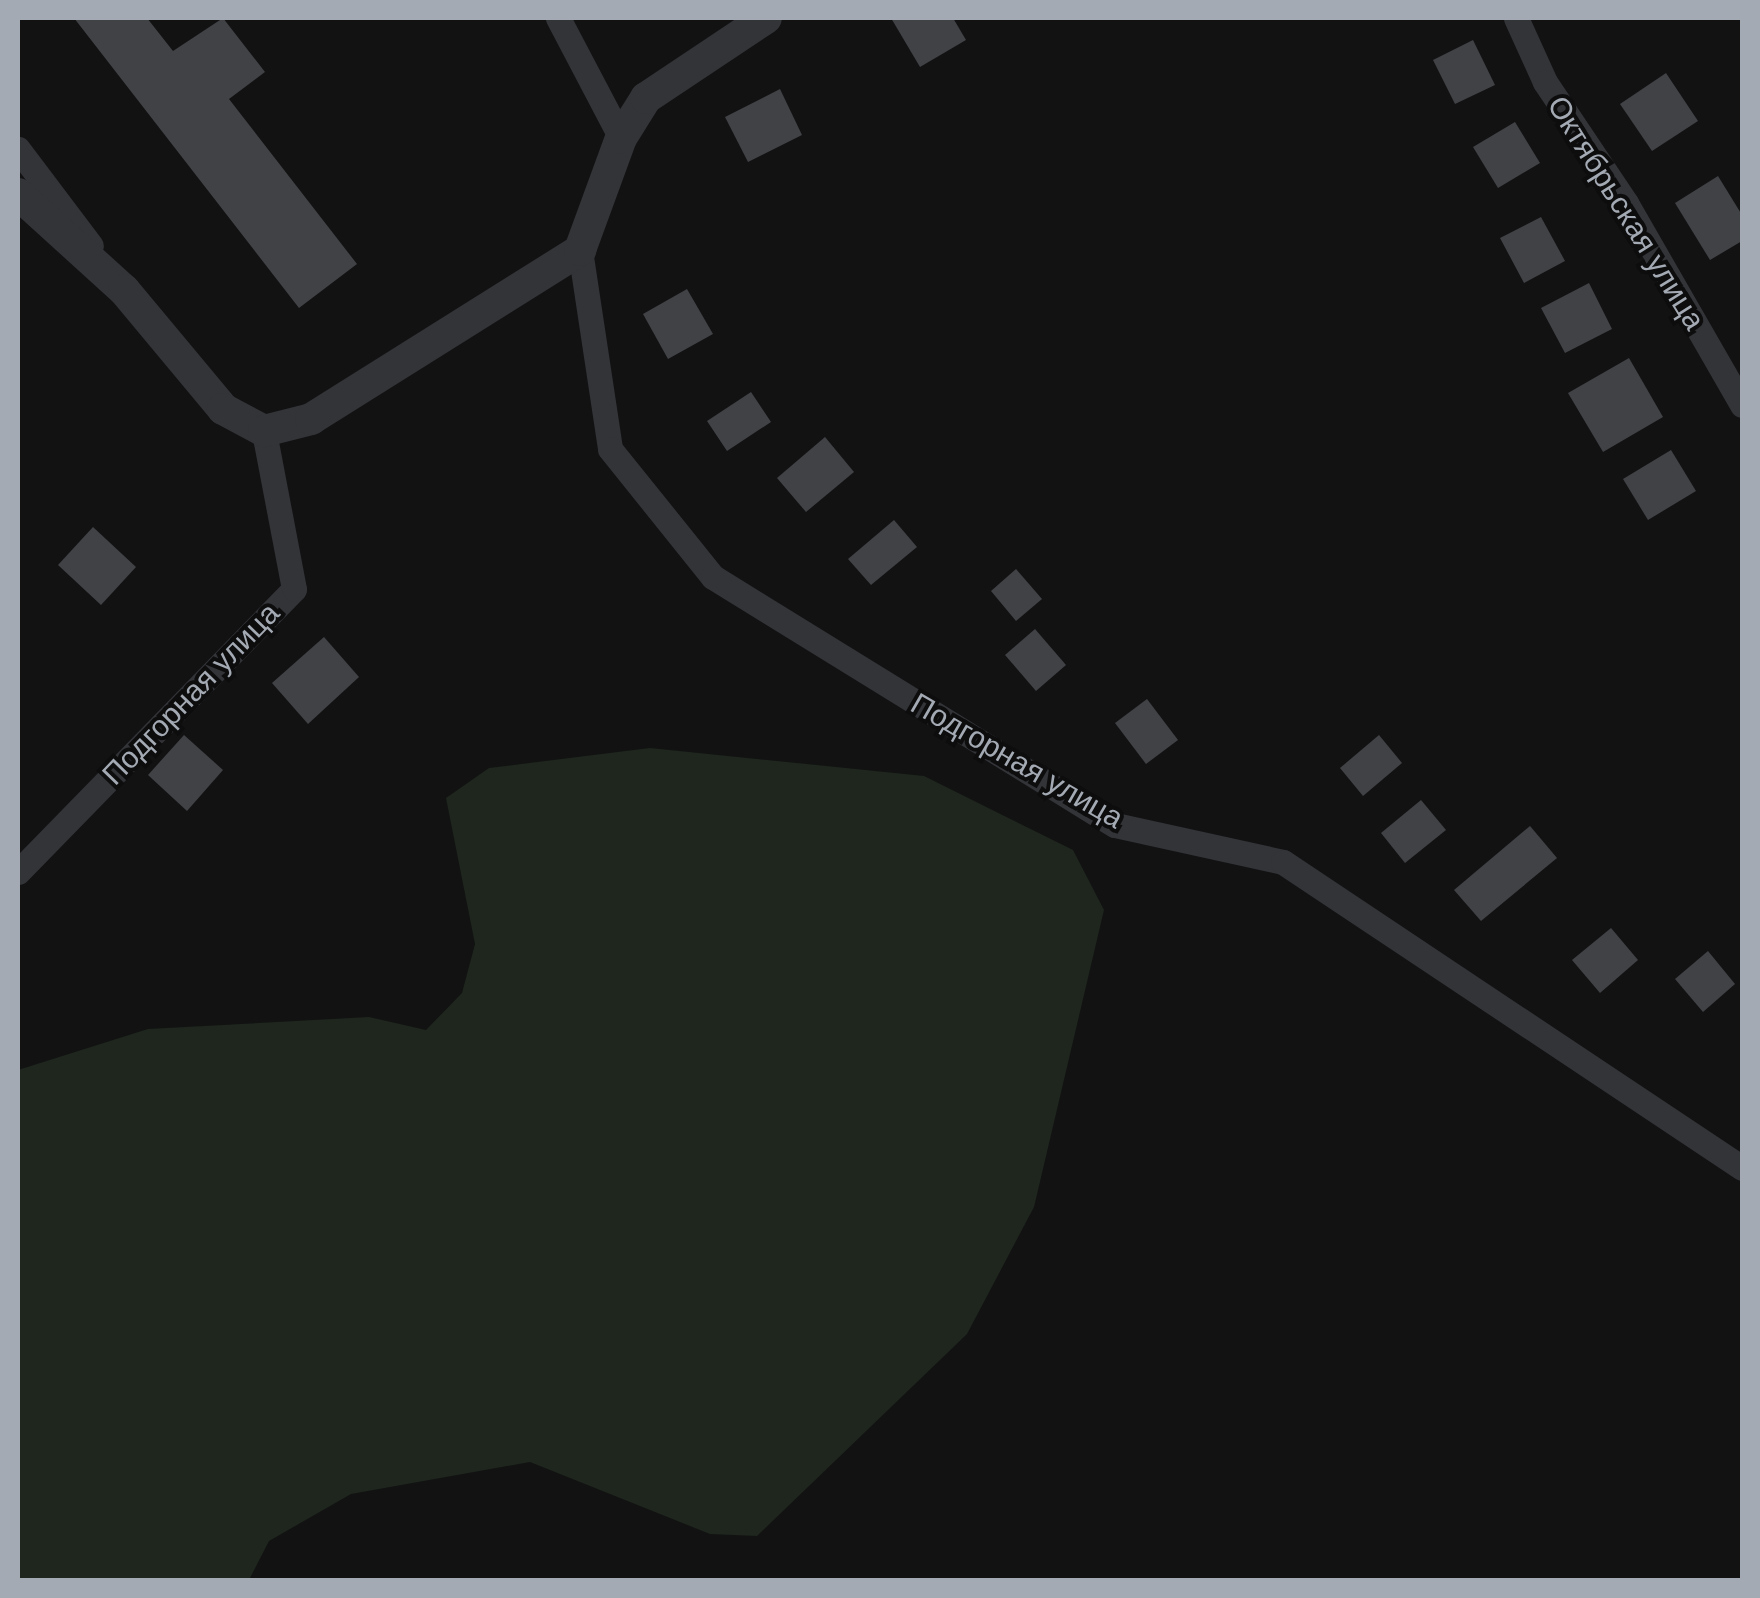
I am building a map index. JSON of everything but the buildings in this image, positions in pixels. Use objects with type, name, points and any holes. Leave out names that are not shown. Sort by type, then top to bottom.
[{"type":"street","points":[[558,18],[621,138]]},
{"type":"street","points":[[18,150],[124,290],[223,409],[264,431],[312,419],[580,250],[621,138],[646,98],[766,18]]},
{"type":"street","name":"Октябрьская улица","points":[[1516,18],[1545,82],[1626,203],[1742,405]]},
{"type":"street","points":[[18,194],[124,290]]},
{"type":"street","name":"Подгорная улица","points":[[580,250],[610,449],[713,577],[1115,825],[1282,862],[1742,1168]]},
{"type":"street","name":"Подгорная улица","points":[[18,872],[294,589],[264,431]]},
{"type":"shaded area","points":[[650,748],[924,776],[1073,850],[1104,910],[1034,1207],[967,1334],[757,1536],[710,1534],[530,1462],[351,1494],[269,1541],[249,1580],[18,1580],[18,1070],[148,1029],[369,1017],[426,1030],[462,993],[475,944],[446,798],[489,768]]}]
